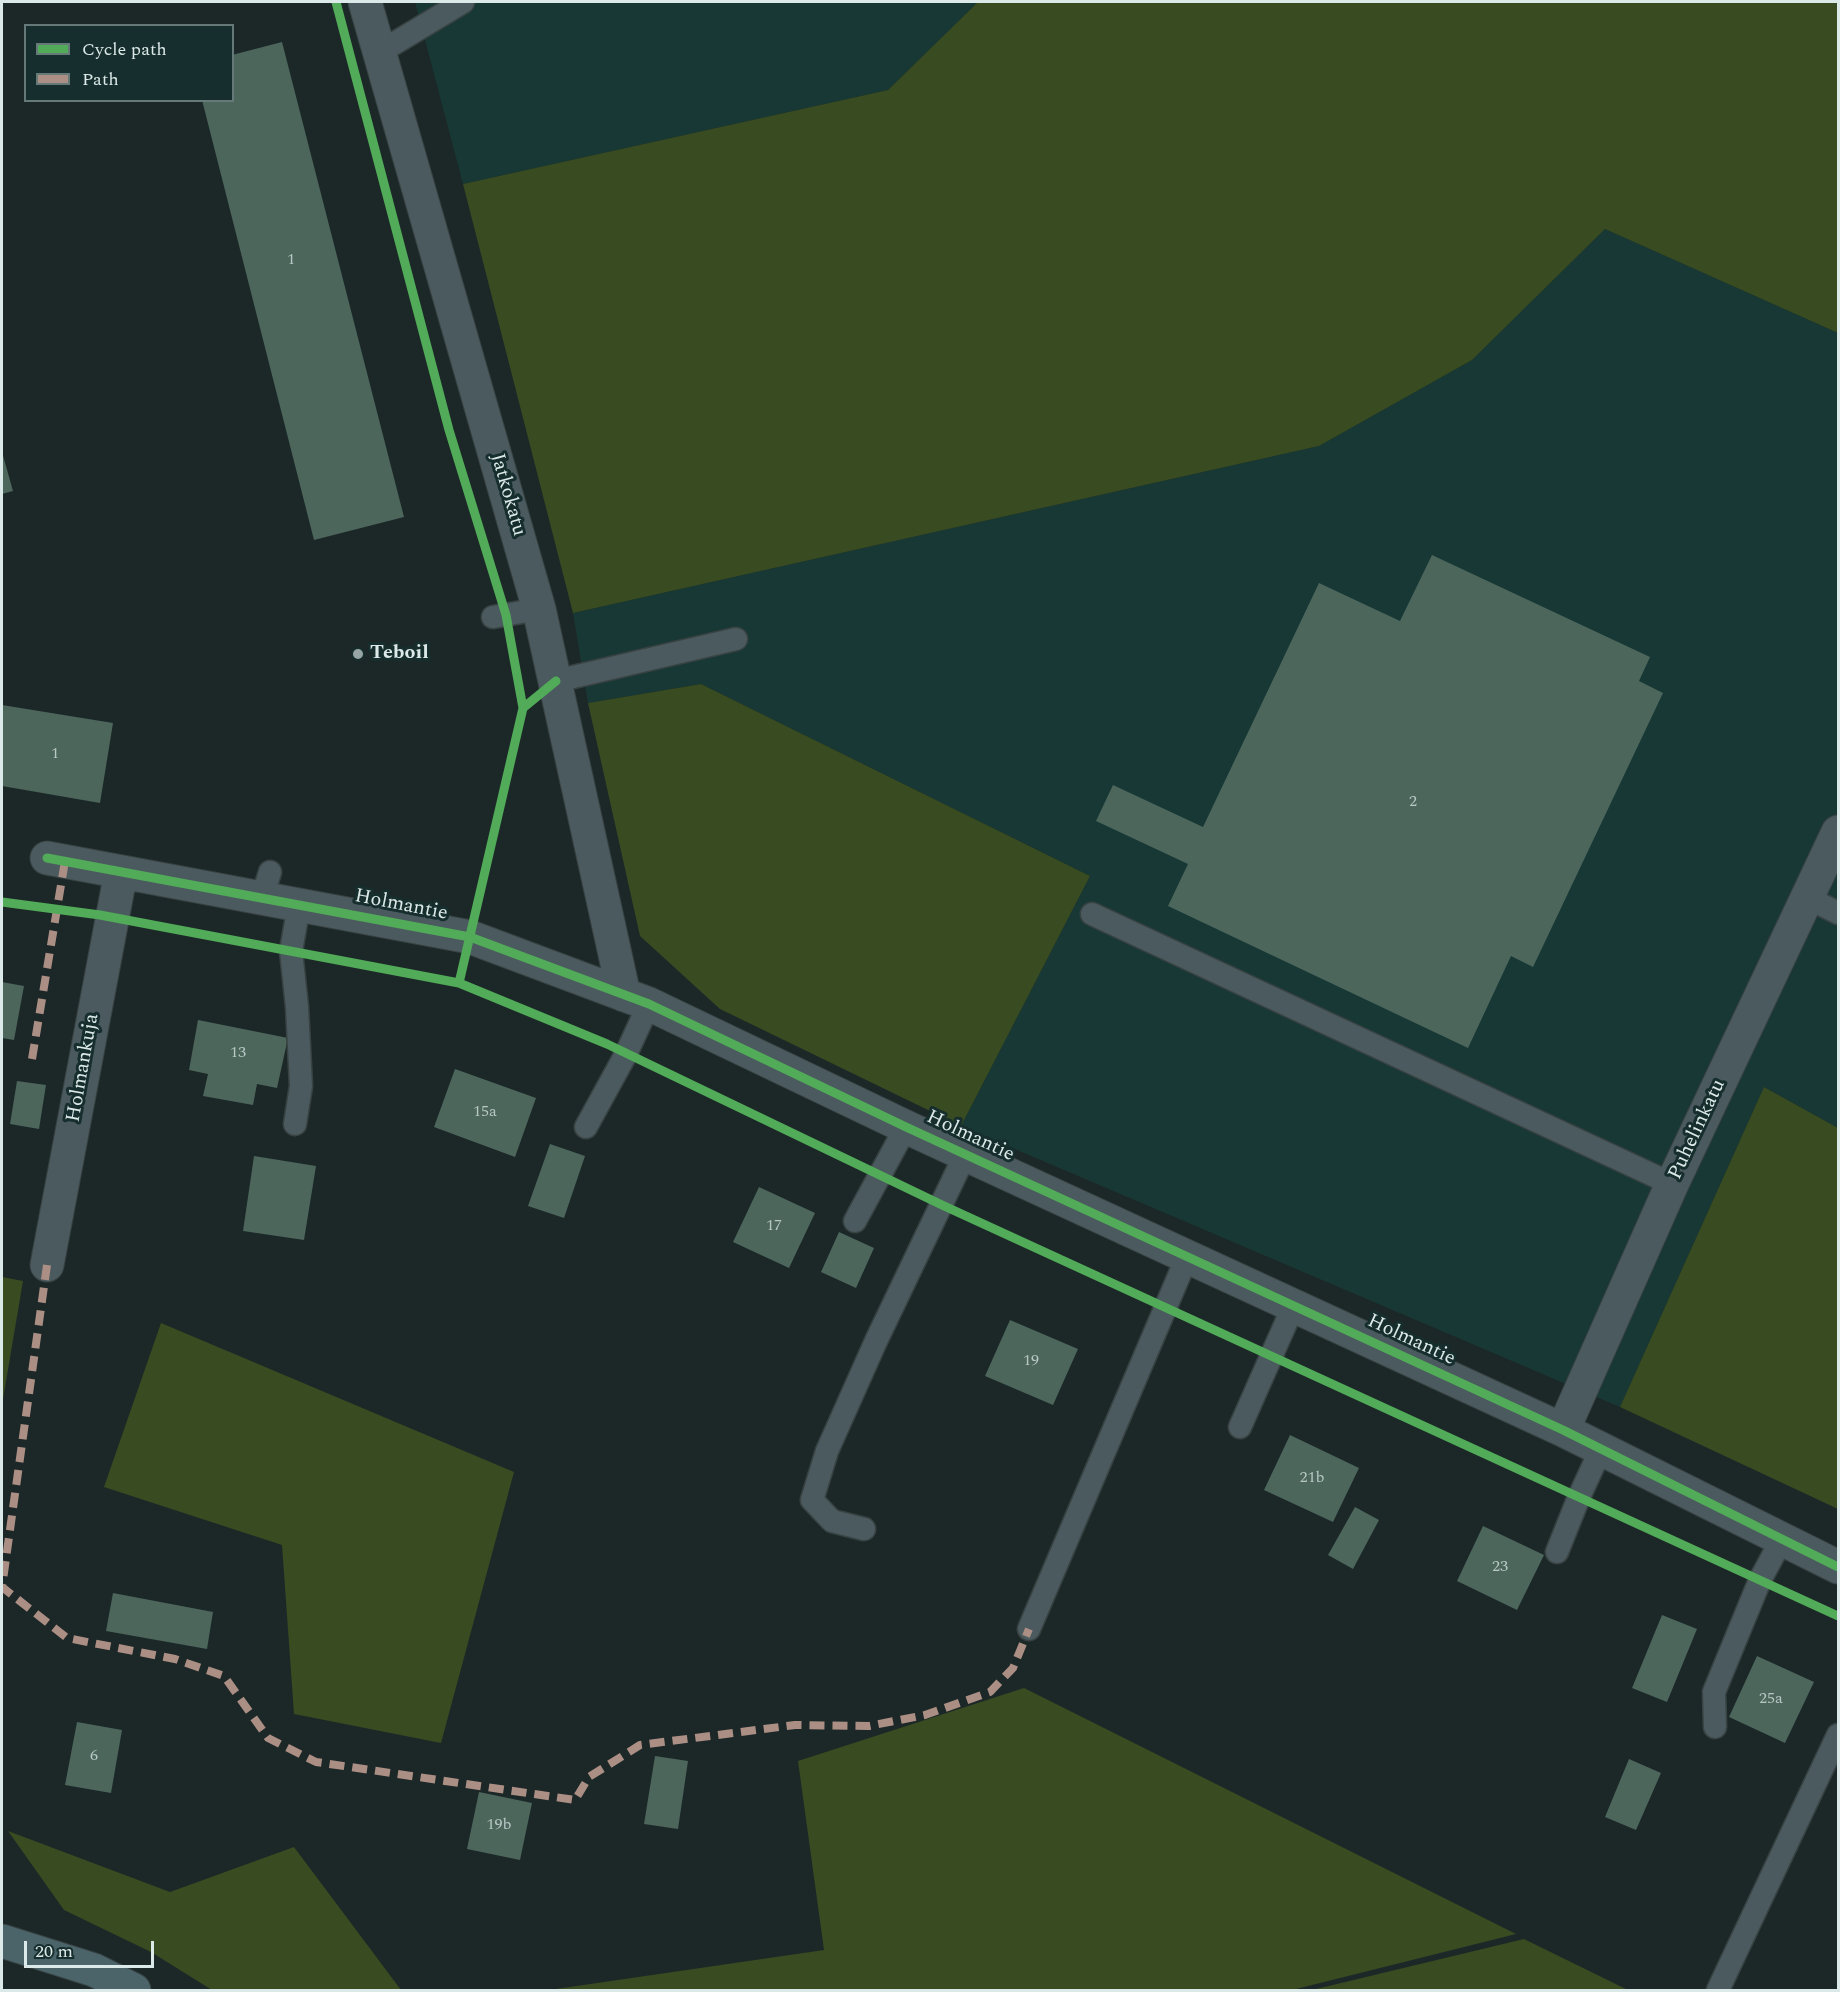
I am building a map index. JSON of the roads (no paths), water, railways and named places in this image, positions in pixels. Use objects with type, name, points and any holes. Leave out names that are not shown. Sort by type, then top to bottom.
[{"type":"highway","points":[[2,1941],[94,1970],[134,1990]]},
{"type":"street","name":"Jatkokatu","points":[[365,2],[539,609],[637,1000]]},
{"type":"street","name":"Puhelinkatu","points":[[1563,1430],[1672,1184],[1839,832]]},
{"type":"street","name":"Holmantie","points":[[47,858],[121,872],[266,885],[299,905],[470,937],[637,1000],[965,1155],[1563,1430],[1839,1567]]},
{"type":"street","name":"Holmankuja","points":[[47,1265],[121,872]]},
{"type":"lane","points":[[380,51],[463,2]]},
{"type":"lane","points":[[493,617],[539,609]]},
{"type":"lane","points":[[556,681],[736,639]]},
{"type":"lane","points":[[1808,898],[1839,913]]},
{"type":"lane","points":[[295,1124],[301,1086],[297,1007],[291,951],[299,905]]},
{"type":"lane","points":[[1092,914],[1672,1184]]},
{"type":"lane","points":[[586,1127],[626,1054],[637,1000]]},
{"type":"lane","points":[[855,1221],[906,1127]]},
{"type":"lane","points":[[864,1529],[832,1521],[812,1500],[827,1450],[876,1341],[965,1155]]},
{"type":"lane","points":[[1029,1629],[1187,1257]]},
{"type":"lane","points":[[1240,1427],[1293,1307]]},
{"type":"lane","points":[[1557,1552],[1600,1449]]},
{"type":"lane","points":[[1715,1727],[1714,1692],[1760,1580],[1782,1539]]},
{"type":"lane","points":[[1718,1990],[1839,1735]]},
{"type":"place","name":"Teboil","points":[[358,654]]}]
